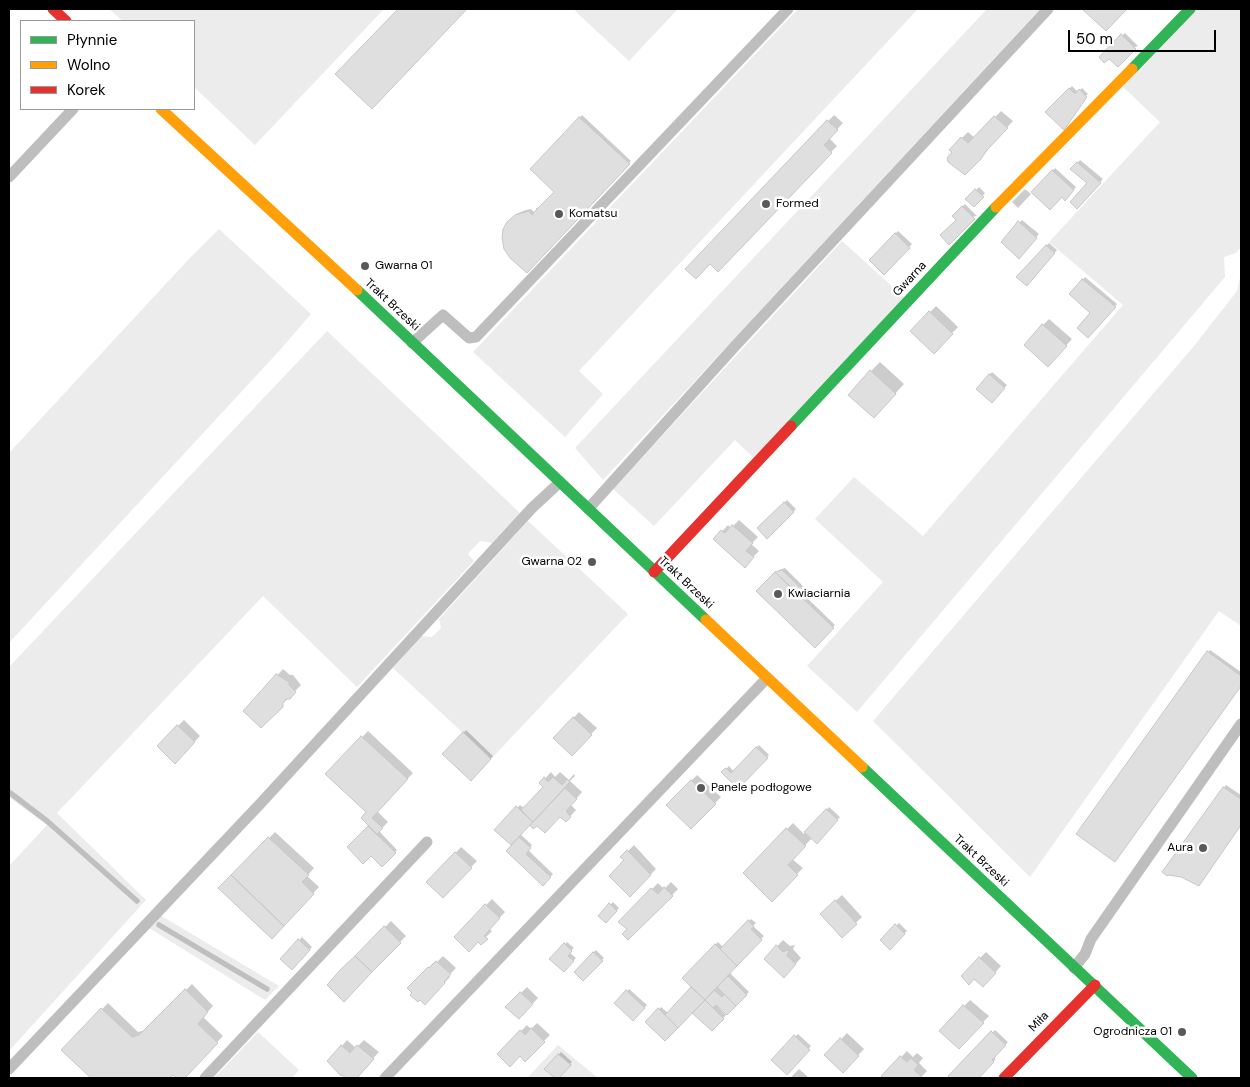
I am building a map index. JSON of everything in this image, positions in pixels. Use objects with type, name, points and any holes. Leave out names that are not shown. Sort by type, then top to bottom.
[{"type":"main road","points":[[53,9],[65,20]]},
{"type":"main road","name":"Gwarna","points":[[654,572],[1000,203],[1190,9]]},
{"type":"main road","name":"Trakt Brzeski","points":[[162,110],[1192,1078]]},
{"type":"main road","name":"Miła","points":[[1004,1078],[1095,985]]},
{"type":"lane","points":[[412,343],[443,315],[469,338],[476,337],[788,9]]},
{"type":"lane","points":[[588,509],[743,338],[1048,9]]},
{"type":"lane","points":[[9,176],[71,110]]},
{"type":"lane","points":[[9,1069],[260,804],[532,508],[560,482]]},
{"type":"lane","points":[[385,1078],[768,678]]},
{"type":"lane","points":[[1074,968],[1085,954],[1091,939],[1241,724]]},
{"type":"lane","points":[[205,1078],[428,842]]},
{"type":"shaded area","points":[[109,9],[384,9],[255,145],[195,88],[195,20],[122,20]]},
{"type":"shaded area","points":[[578,9],[678,9],[629,61],[575,11]]},
{"type":"shaded area","points":[[798,9],[918,9],[579,371],[603,394],[565,437],[473,352]]},
{"type":"shaded area","points":[[987,9],[1040,9],[603,480],[575,448]]},
{"type":"shaded area","points":[[1197,9],[1241,9],[1241,247],[1236,253],[1224,257],[1225,277],[857,712],[807,666],[883,582],[815,519],[854,477],[923,536],[1123,305],[1049,242],[1160,122],[1122,86]]},
{"type":"shaded area","points":[[219,229],[311,314],[280,350],[9,643],[9,453]]},
{"type":"shaded area","points":[[842,241],[905,298],[754,458],[735,440],[654,526],[613,489]]},
{"type":"shaded area","points":[[1241,273],[1241,626],[1219,611],[1030,877],[873,721],[1194,346],[1237,291]]},
{"type":"shaded area","points":[[327,331],[520,513],[492,543],[480,541],[468,554],[474,561],[357,687],[263,596],[57,813],[146,900],[9,1051],[9,866],[47,825],[9,797],[9,667]]},
{"type":"shaded area","points":[[528,521],[628,614],[491,759],[393,668],[421,636],[432,637],[441,628],[439,619]]},
{"type":"shaded area","points":[[160,915],[279,986],[265,1000],[149,928]]},
{"type":"shaded area","points":[[258,1032],[299,1070],[292,1078],[214,1078]]},
{"type":"shaded area","points":[[558,1045],[598,1078],[527,1078]]},
{"type":"building","points":[[398,9],[467,9],[372,109],[335,74]]},
{"type":"building","points":[[1082,9],[1127,9],[1106,31]]},
{"type":"building","points":[[1121,34],[1136,49],[1118,67],[1109,59],[1104,63],[1099,57]]},
{"type":"building","points":[[1069,88],[1075,94],[1079,89],[1087,97],[1064,130],[1045,112]]},
{"type":"building","points":[[994,116],[1008,128],[965,175],[948,162],[947,158],[952,152],[949,150],[961,137],[968,143]]},
{"type":"building","points":[[579,117],[630,164],[527,273],[510,258],[504,249],[503,229],[507,222],[515,215],[529,211],[532,215],[554,192],[530,169]]},
{"type":"building","name":"Formed","points":[[827,120],[838,130],[824,145],[832,153],[718,272],[710,264],[696,279],[685,269]]},
{"type":"building","points":[[1077,162],[1101,183],[1077,209],[1070,202],[1087,183],[1070,169]]},
{"type":"building","points":[[1052,170],[1074,190],[1065,201],[1062,197],[1050,210],[1031,192]]},
{"type":"building","points":[[975,189],[984,197],[974,207],[965,199]]},
{"type":"building","points":[[962,206],[975,219],[949,245],[940,235],[956,220],[952,216]]},
{"type":"building","points":[[1018,221],[1037,238],[1019,259],[1001,242]]},
{"type":"building","points":[[895,233],[910,248],[884,275],[869,260]]},
{"type":"building","points":[[1046,245],[1055,253],[1027,286],[1016,277]]},
{"type":"building","points":[[1082,279],[1116,307],[1088,338],[1077,328],[1090,313],[1069,294]]},
{"type":"building","points":[[929,311],[953,334],[934,354],[910,331]]},
{"type":"building","points":[[1042,324],[1067,346],[1048,367],[1024,345]]},
{"type":"building","points":[[870,370],[896,394],[874,418],[848,395]]},
{"type":"building","points":[[989,374],[1005,388],[992,403],[976,389]]},
{"type":"building","points":[[784,502],[794,512],[767,539],[757,528]]},
{"type":"building","points":[[732,525],[753,543],[746,551],[754,557],[745,568],[713,539],[721,530],[725,533]]},
{"type":"building","points":[[782,570],[802,589],[797,594],[775,572]]},
{"type":"building","points":[[775,572],[834,628],[815,648],[756,591]]},
{"type":"building","points":[[1207,651],[1241,676],[1241,686],[1115,862],[1076,834]]},
{"type":"building","points":[[276,674],[289,682],[289,685],[296,692],[290,699],[286,699],[283,707],[261,728],[243,711]]},
{"type":"building","points":[[573,717],[592,735],[572,756],[553,738]]},
{"type":"building","points":[[177,725],[195,742],[175,764],[157,746]]},
{"type":"building","points":[[463,732],[491,759],[471,781],[442,754]]},
{"type":"building","points":[[361,736],[408,779],[372,818],[383,828],[377,834],[361,818],[366,812],[325,774]]},
{"type":"building","points":[[756,747],[768,758],[738,789],[721,772],[726,768],[731,773]]},
{"type":"building","points":[[544,777],[548,782],[553,777],[562,785],[567,779],[570,782],[533,822],[521,810],[543,787],[539,783]]},
{"type":"building","points":[[691,780],[716,804],[691,829],[666,805]]},
{"type":"building","name":"Aura","points":[[1223,787],[1241,799],[1241,825],[1199,886],[1181,877],[1167,876],[1162,872]]},
{"type":"building","points":[[565,788],[577,799],[566,811],[571,817],[566,822],[560,817],[545,833],[537,826],[533,829],[530,825]]},
{"type":"building","points":[[516,806],[533,822],[511,845],[494,830]]},
{"type":"building","points":[[826,809],[838,820],[817,844],[804,832]]},
{"type":"building","points":[[368,826],[396,853],[382,867],[371,856],[363,864],[347,847]]},
{"type":"building","points":[[786,828],[806,846],[788,865],[798,875],[772,902],[743,873]]},
{"type":"building","points":[[268,837],[309,875],[302,882],[314,894],[284,926],[231,875]]},
{"type":"building","points":[[519,837],[531,848],[526,854],[551,877],[543,886],[506,851]]},
{"type":"building","points":[[627,850],[651,875],[630,897],[609,876],[624,860],[620,857]]},
{"type":"building","points":[[455,852],[472,868],[443,898],[426,882]]},
{"type":"building","points":[[231,875],[284,926],[272,939],[218,888]]},
{"type":"building","points":[[664,887],[673,896],[628,940],[622,934],[627,929],[618,922],[651,888],[658,894]]},
{"type":"building","points":[[835,900],[857,924],[842,938],[820,914]]},
{"type":"building","points":[[609,903],[617,911],[606,923],[598,916]]},
{"type":"building","points":[[485,904],[500,918],[484,936],[488,939],[481,945],[478,942],[469,952],[454,937]]},
{"type":"building","points":[[748,920],[754,927],[751,929],[762,940],[737,966],[720,949]]},
{"type":"building","points":[[895,924],[905,934],[890,950],[880,940]]},
{"type":"building","points":[[384,926],[401,943],[372,972],[355,956]]},
{"type":"building","points":[[298,939],[310,950],[292,970],[280,959]]},
{"type":"building","points":[[564,943],[572,951],[568,956],[574,961],[564,972],[549,959]]},
{"type":"building","points":[[715,944],[737,966],[705,1000],[682,978]]},
{"type":"building","points":[[776,945],[783,952],[789,951],[787,956],[796,964],[784,978],[764,959]]},
{"type":"building","points":[[593,952],[603,961],[583,981],[574,972]]},
{"type":"building","points":[[355,956],[372,972],[344,1002],[327,985]]},
{"type":"building","points":[[979,957],[996,973],[983,987],[974,979],[969,985],[961,976]]},
{"type":"building","points":[[436,961],[451,974],[425,1005],[410,995],[412,993],[407,988]]},
{"type":"building","points":[[728,976],[747,995],[736,1006],[717,987]]},
{"type":"building","points":[[691,987],[705,1000],[678,1028],[665,1015]]},
{"type":"building","points":[[185,989],[208,1012],[198,1024],[218,1043],[185,1078],[177,1078],[173,1075],[170,1078],[91,1078],[61,1050],[101,1008],[132,1037],[139,1035]]},
{"type":"building","points":[[626,990],[645,1008],[633,1021],[614,1003]]},
{"type":"building","points":[[714,990],[722,997],[724,994],[736,1006],[727,1015],[716,1005],[713,1008],[705,1000]]},
{"type":"building","points":[[520,992],[533,1004],[519,1019],[505,1007]]},
{"type":"building","points":[[705,1000],[724,1019],[712,1031],[692,1013]]},
{"type":"building","points":[[963,1005],[984,1023],[959,1049],[939,1031]]},
{"type":"building","points":[[658,1008],[678,1028],[665,1041],[645,1022]]},
{"type":"building","points":[[531,1028],[545,1042],[525,1062],[520,1056],[510,1067],[497,1054],[520,1030],[525,1035]]},
{"type":"building","points":[[991,1031],[1006,1045],[992,1060],[994,1062],[979,1078],[950,1078],[948,1076]]},
{"type":"building","points":[[794,1035],[810,1050],[787,1075],[771,1060]]},
{"type":"building","points":[[840,1038],[859,1056],[843,1073],[824,1055]]},
{"type":"building","points":[[341,1045],[350,1053],[357,1045],[374,1059],[357,1078],[341,1076],[327,1061]]},
{"type":"building","points":[[558,1054],[571,1065],[559,1078],[555,1078],[544,1069]]},
{"type":"building","points":[[900,1056],[907,1062],[911,1058],[918,1065],[914,1070],[921,1078],[884,1078],[881,1076]]},
{"type":"waterway","points":[[9,792],[47,821],[137,901]]},
{"type":"waterway","points":[[159,925],[267,989]]},
{"type":"traffic: fast","points":[[1132,69],[1190,9]]},
{"type":"traffic: fast","points":[[791,426],[996,207]]},
{"type":"traffic: fast","points":[[357,290],[706,620]]},
{"type":"traffic: fast","points":[[862,767],[1192,1078]]},
{"type":"traffic: slow","points":[[996,207],[1132,69]]},
{"type":"traffic: slow","points":[[162,110],[357,290]]},
{"type":"traffic: slow","points":[[706,620],[862,767]]},
{"type":"traffic: jam","points":[[53,9],[65,20]]},
{"type":"traffic: jam","points":[[654,572],[791,426]]},
{"type":"traffic: jam","points":[[1004,1078],[1095,985]]},
{"type":"place","name":"Formed","points":[[766,204]]},
{"type":"place","name":"Komatsu","points":[[559,214]]},
{"type":"place","name":"Gwarna 01","points":[[365,266]]},
{"type":"place","name":"Gwarna 02","points":[[592,562]]},
{"type":"place","name":"Kwiaciarnia","points":[[778,594]]},
{"type":"place","name":"Panele podłogowe","points":[[701,788]]},
{"type":"place","name":"Aura","points":[[1203,848]]},
{"type":"place","name":"Ogrodnicza 01","points":[[1182,1032]]}]
